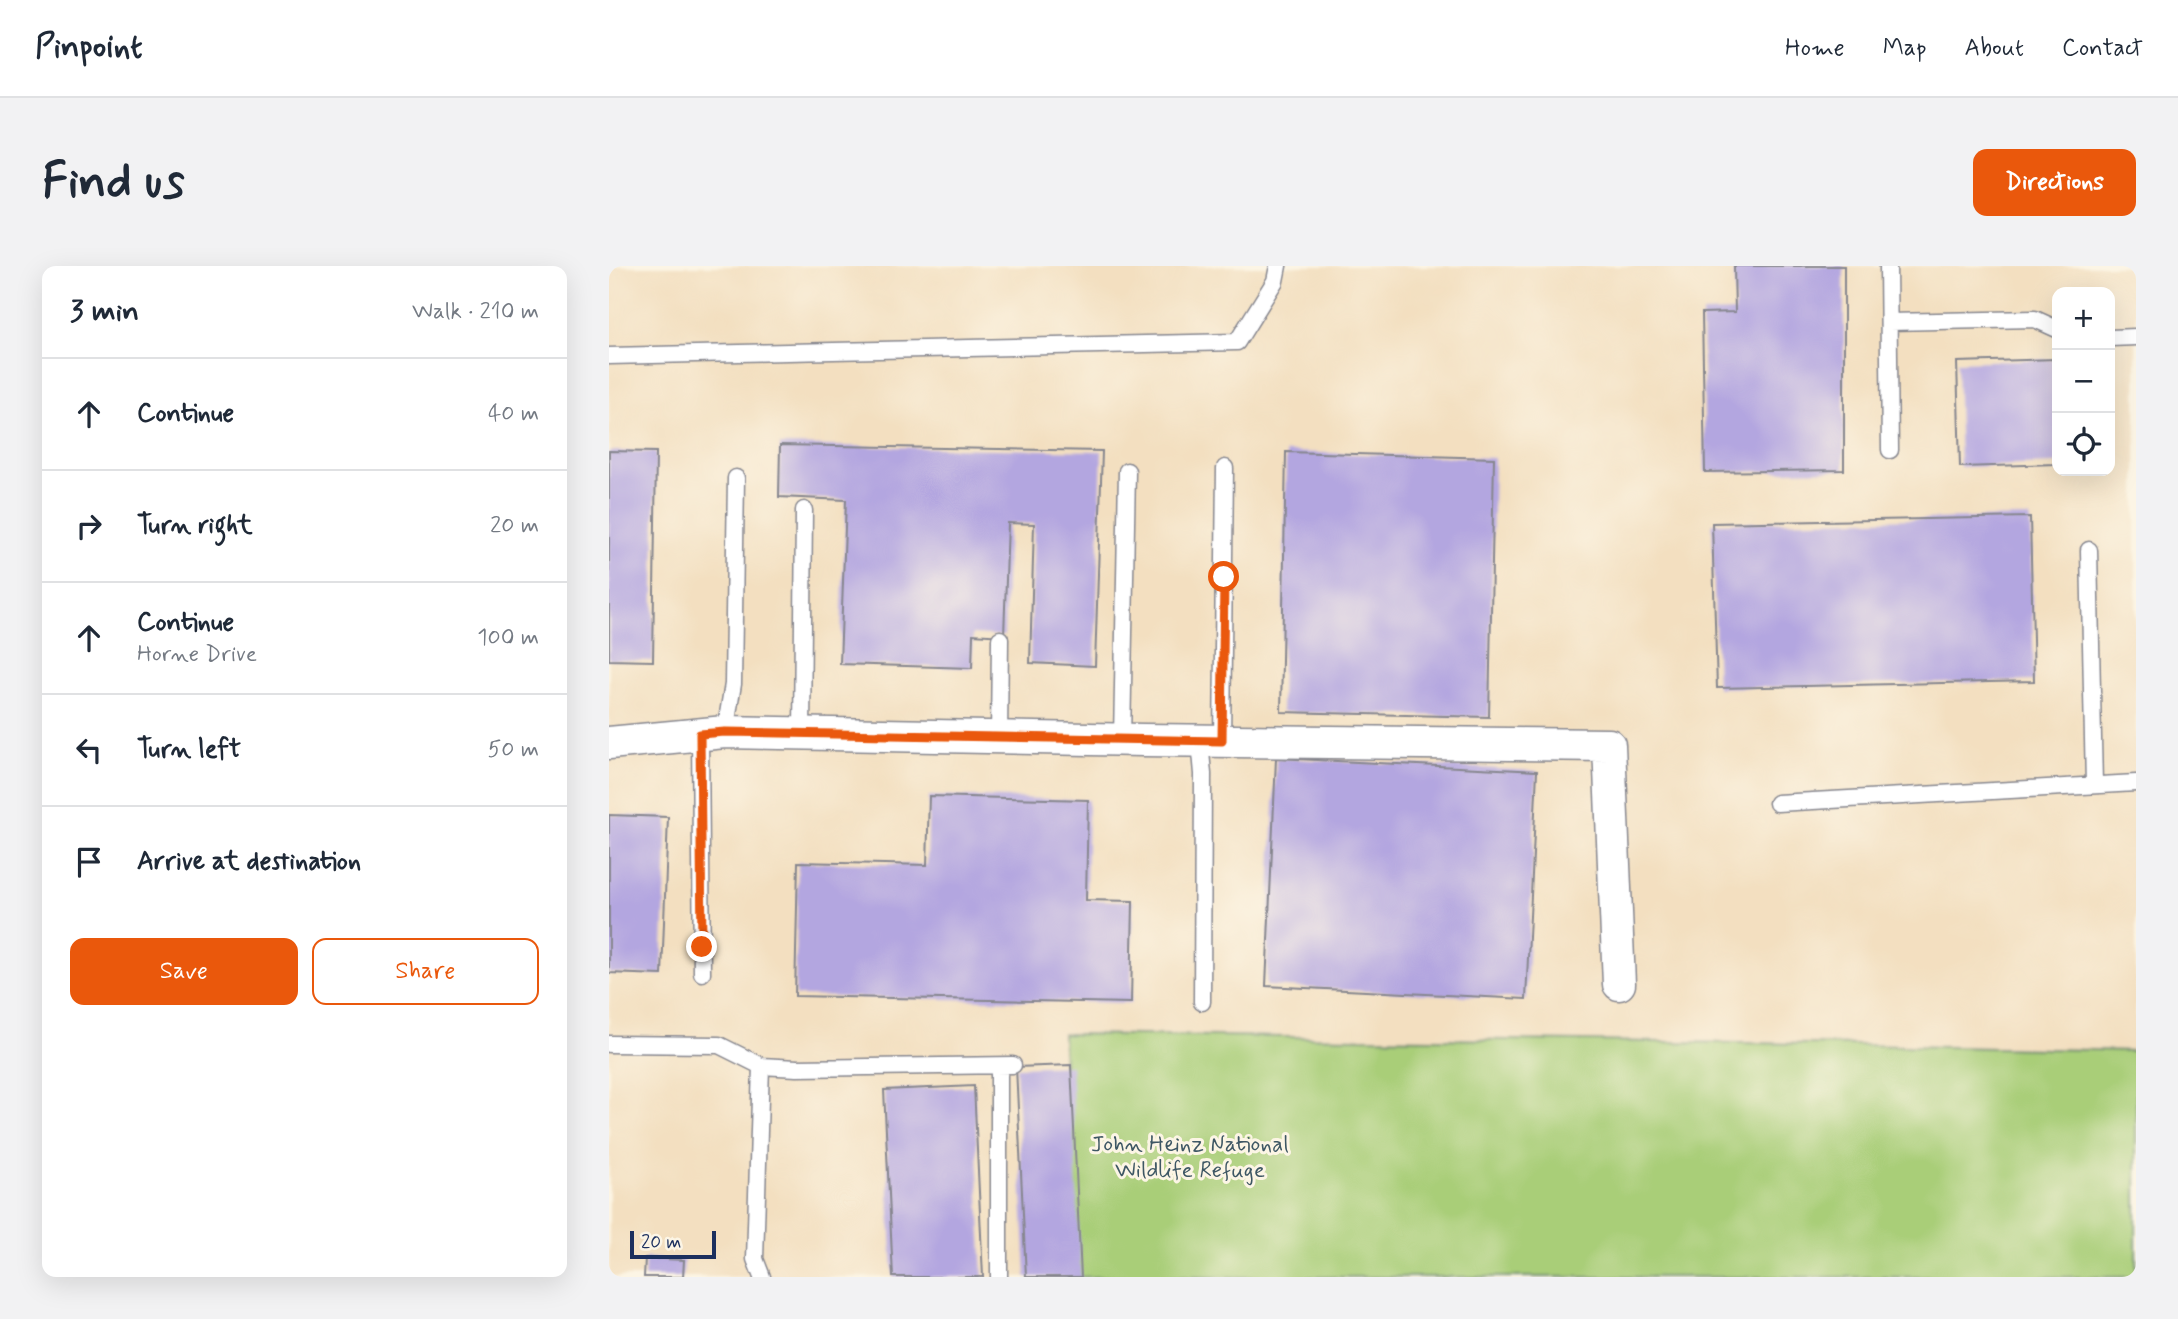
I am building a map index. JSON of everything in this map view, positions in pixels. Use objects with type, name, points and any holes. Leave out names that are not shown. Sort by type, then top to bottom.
[{"type":"street","points":[[609,743],[713,733],[802,733],[1609,745],[1619,984]]},
{"type":"lane","points":[[609,356],[1237,342],[1275,281],[1277,266]]},
{"type":"lane","points":[[1888,266],[1890,450]]},
{"type":"lane","points":[[1889,322],[2035,319],[2052,327]]},
{"type":"lane","points":[[2115,338],[2136,337]]},
{"type":"lane","points":[[1202,1002],[1203,774],[1211,741],[1225,468]]},
{"type":"lane","points":[[1126,471],[1133,740]]},
{"type":"lane","points":[[702,974],[713,733],[733,684],[736,478]]},
{"type":"lane","points":[[802,733],[804,510]]},
{"type":"lane","points":[[2089,550],[2094,785]]},
{"type":"lane","points":[[999,738],[1000,639]]},
{"type":"lane","points":[[1777,803],[2136,783]]},
{"type":"lane","points":[[609,1044],[719,1045],[761,1066],[1006,1065],[999,1277]]},
{"type":"lane","points":[[761,1066],[755,1259],[762,1277]]},
{"type":"green space","name":"John Heinz National Wildlife Refuge","points":[[1063,1034],[2136,1051],[2136,1277],[1069,1277]]},
{"type":"building","points":[[1734,266],[1844,266],[1844,470],[1705,472],[1702,313],[1735,312]]},
{"type":"building","points":[[2052,359],[2052,464],[1960,467],[1957,362]]},
{"type":"building","points":[[780,445],[1102,451],[1095,666],[1030,663],[1034,524],[1008,523],[1004,636],[973,634],[972,668],[840,664],[846,500],[779,497]]},
{"type":"building","points":[[609,451],[656,452],[653,661],[609,660]]},
{"type":"building","points":[[1286,452],[1494,458],[1489,717],[1281,712]]},
{"type":"building","points":[[2030,517],[2034,681],[1717,688],[1712,523]]},
{"type":"building","points":[[1276,758],[1537,771],[1526,999],[1266,986]]},
{"type":"building","points":[[929,796],[1088,800],[1086,900],[1133,901],[1131,1003],[795,996],[798,862],[927,865]]},
{"type":"building","points":[[609,815],[668,817],[662,975],[609,973]]},
{"type":"building","points":[[1071,1065],[1081,1277],[1026,1277],[1016,1067]]},
{"type":"building","points":[[974,1086],[983,1277],[893,1277],[884,1090]]},
{"type":"building","points":[[645,1258],[684,1260],[683,1277],[644,1277]]},
{"type":"route","points":[[702,947],[700,734],[725,732],[1222,741],[1224,577]]}]
